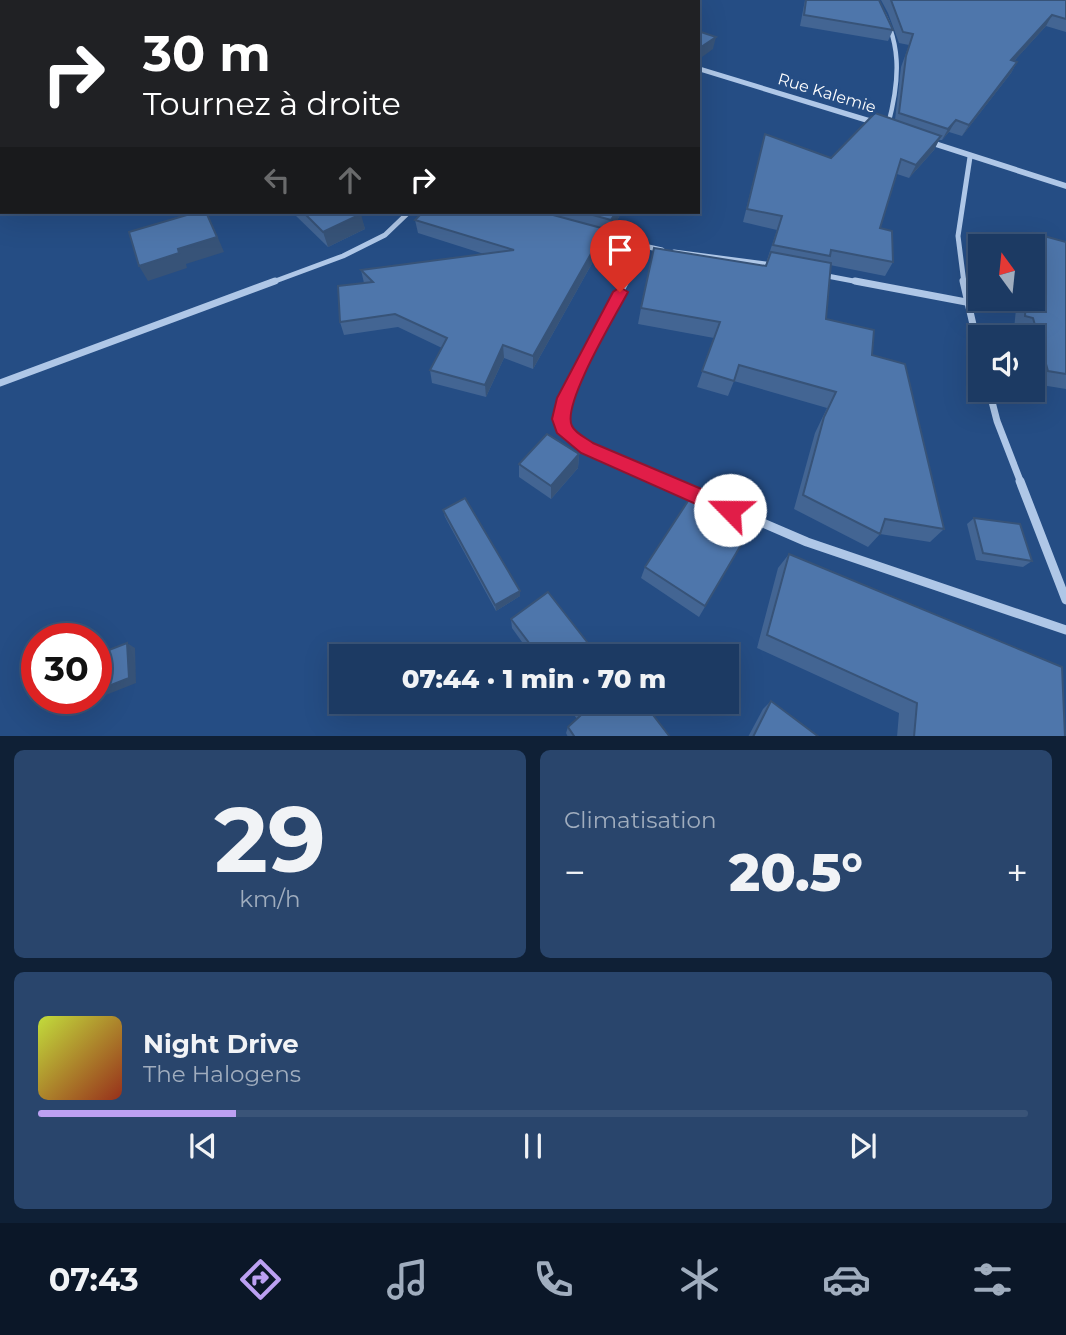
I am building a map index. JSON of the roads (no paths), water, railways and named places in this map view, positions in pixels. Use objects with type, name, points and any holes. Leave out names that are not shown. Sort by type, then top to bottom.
[{"type":"street","points":[[875,0],[894,32],[898,59],[898,88],[888,127]]},
{"type":"street","name":"Rue Kalemie","points":[[700,69],[900,131]]},
{"type":"street","points":[[912,135],[970,157],[1066,186]]},
{"type":"street","points":[[970,157],[958,236],[966,302],[972,325]]},
{"type":"street","points":[[0,383],[343,256],[384,235],[407,214]]},
{"type":"street","points":[[582,232],[643,248],[782,267]]},
{"type":"street","points":[[643,248],[565,398],[561,419],[565,433],[587,448],[807,542],[1066,630]]},
{"type":"street","points":[[809,272],[966,302]]},
{"type":"street","points":[[992,402],[1066,600]]}]
